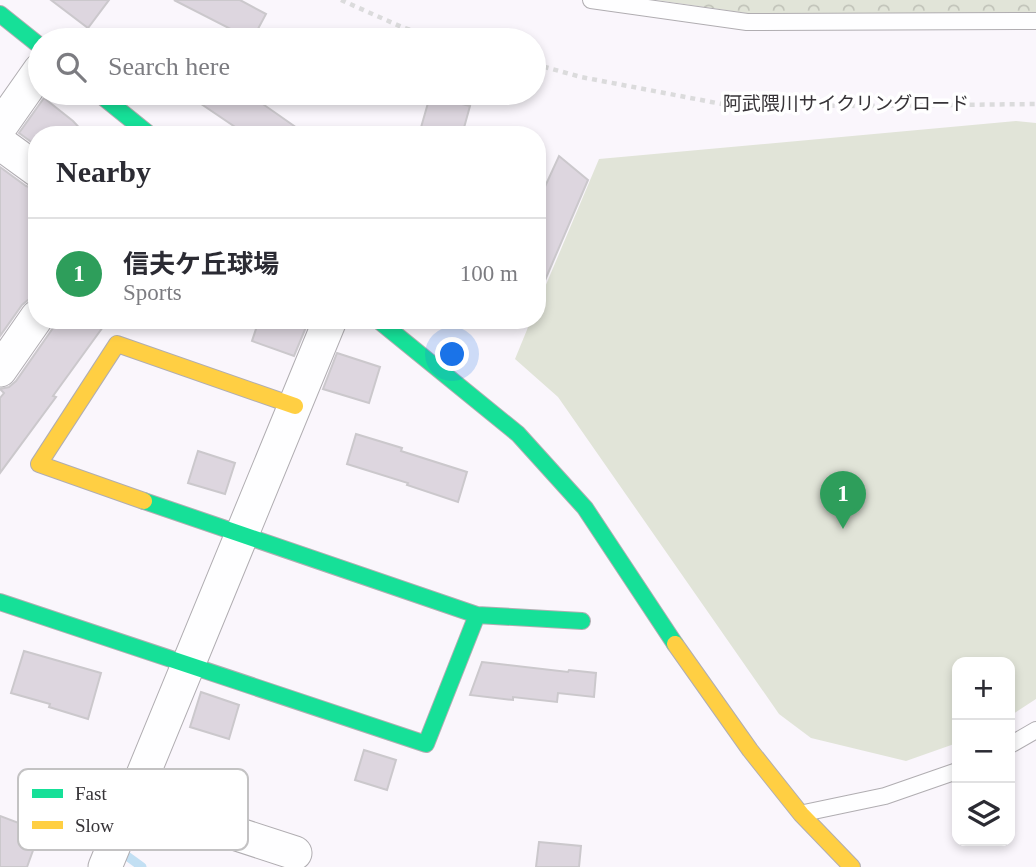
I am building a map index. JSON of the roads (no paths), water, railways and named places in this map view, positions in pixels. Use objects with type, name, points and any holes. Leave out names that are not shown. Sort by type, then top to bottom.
[{"type":"street","points":[[0,14],[28,36]]},
{"type":"street","points":[[0,127],[28,87]]},
{"type":"street","points":[[113,105],[139,126]]},
{"type":"street","points":[[0,143],[28,163]]},
{"type":"street","points":[[0,370],[29,329]]},
{"type":"street","points":[[145,769],[326,329]]},
{"type":"street","points":[[389,329],[518,434],[585,508],[669,636],[750,750],[801,814],[852,867]]},
{"type":"street","points":[[295,406],[117,344],[39,464],[477,615],[582,621]]},
{"type":"street","points":[[0,602],[425,744],[477,615]]},
{"type":"street","points":[[248,841],[295,853]]},
{"type":"street","points":[[105,867],[112,850]]},
{"type":"lane","points":[[591,0],[747,22],[1036,21]]},
{"type":"lane","points":[[1015,742],[1036,730]]},
{"type":"lane","points":[[801,814],[885,796],[952,773]]},
{"type":"waterway","points":[[120,851],[142,867]]},
{"type":"place","name":"信夫ケ丘球場","points":[[843,529]]}]
